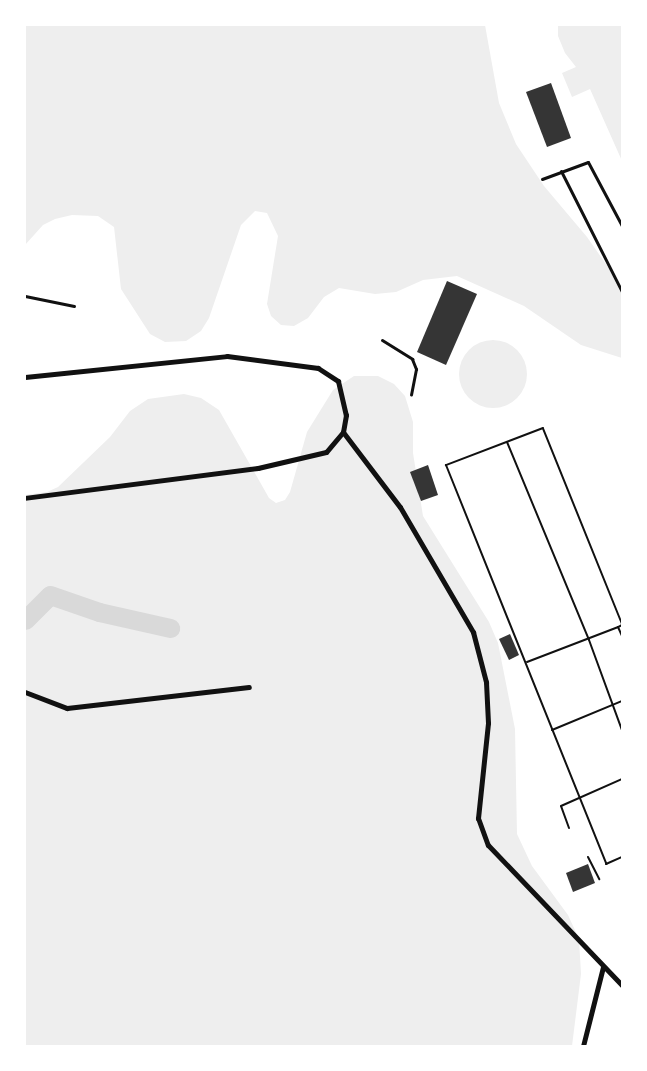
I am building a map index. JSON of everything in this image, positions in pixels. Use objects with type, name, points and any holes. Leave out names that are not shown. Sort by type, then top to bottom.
[{"type":"street","points":[[25,377],[227,356],[318,368],[338,381],[346,415],[343,432],[326,452],[258,468],[25,498]]},
{"type":"street","points":[[343,432],[400,508],[474,632],[486,682],[488,723],[478,818],[488,845],[622,985]]},
{"type":"street","points":[[25,692],[67,708],[249,687]]},
{"type":"street","points":[[583,1046],[603,967]]},
{"type":"lane","points":[[542,179],[588,162],[622,226]]},
{"type":"lane","points":[[561,171],[622,292]]},
{"type":"lane","points":[[25,296],[74,306]]},
{"type":"lane","points":[[382,340],[412,360],[416,370],[411,395]]},
{"type":"path","points":[[527,662],[589,640],[622,624],[543,428],[446,465],[496,596],[527,662],[606,864],[622,858]]},
{"type":"path","points":[[507,442],[589,640],[622,730]]},
{"type":"path","points":[[618,627],[622,636]]},
{"type":"path","points":[[552,730],[622,701]]},
{"type":"path","points":[[569,828],[561,806],[579,796],[622,779]]},
{"type":"path","points":[[588,857],[599,879]]},
{"type":"shaded area","points":[[25,25],[485,25],[499,103],[516,144],[544,186],[587,237],[622,287],[622,358],[581,345],[524,306],[457,276],[423,280],[396,292],[375,294],[339,288],[324,297],[308,318],[294,326],[281,325],[271,316],[267,304],[278,236],[267,213],[255,211],[241,225],[209,318],[201,331],[186,341],[165,342],[150,334],[121,289],[114,227],[98,216],[72,215],[55,219],[43,225],[25,245]]},
{"type":"shaded area","points":[[558,25],[622,25],[622,161],[590,89],[572,97],[562,73],[576,67],[565,53],[558,36]]},
{"type":"shaded area","points":[[500,340],[512,346],[521,355],[527,367],[525,387],[517,398],[500,408],[486,408],[469,398],[461,387],[459,367],[469,350],[480,342]]},
{"type":"shaded area","points":[[354,376],[378,376],[394,384],[405,396],[413,422],[413,453],[423,516],[489,622],[498,643],[515,729],[517,834],[532,866],[568,915],[579,939],[581,974],[572,1046],[25,1046],[25,495],[47,492],[58,487],[110,437],[130,411],[148,399],[184,394],[201,398],[219,410],[269,498],[276,503],[285,500],[290,492],[307,432],[333,390]]},
{"type":"building","points":[[551,83],[571,138],[547,147],[526,92]]},
{"type":"building","points":[[447,281],[477,294],[446,365],[417,352]]},
{"type":"building","points":[[428,465],[438,495],[421,501],[410,472]]},
{"type":"building","points":[[510,634],[519,655],[509,660],[499,639]]},
{"type":"building","points":[[588,864],[595,883],[573,892],[566,873]]},
{"type":"waterway","points":[[25,620],[50,595],[99,612],[170,628]]}]
